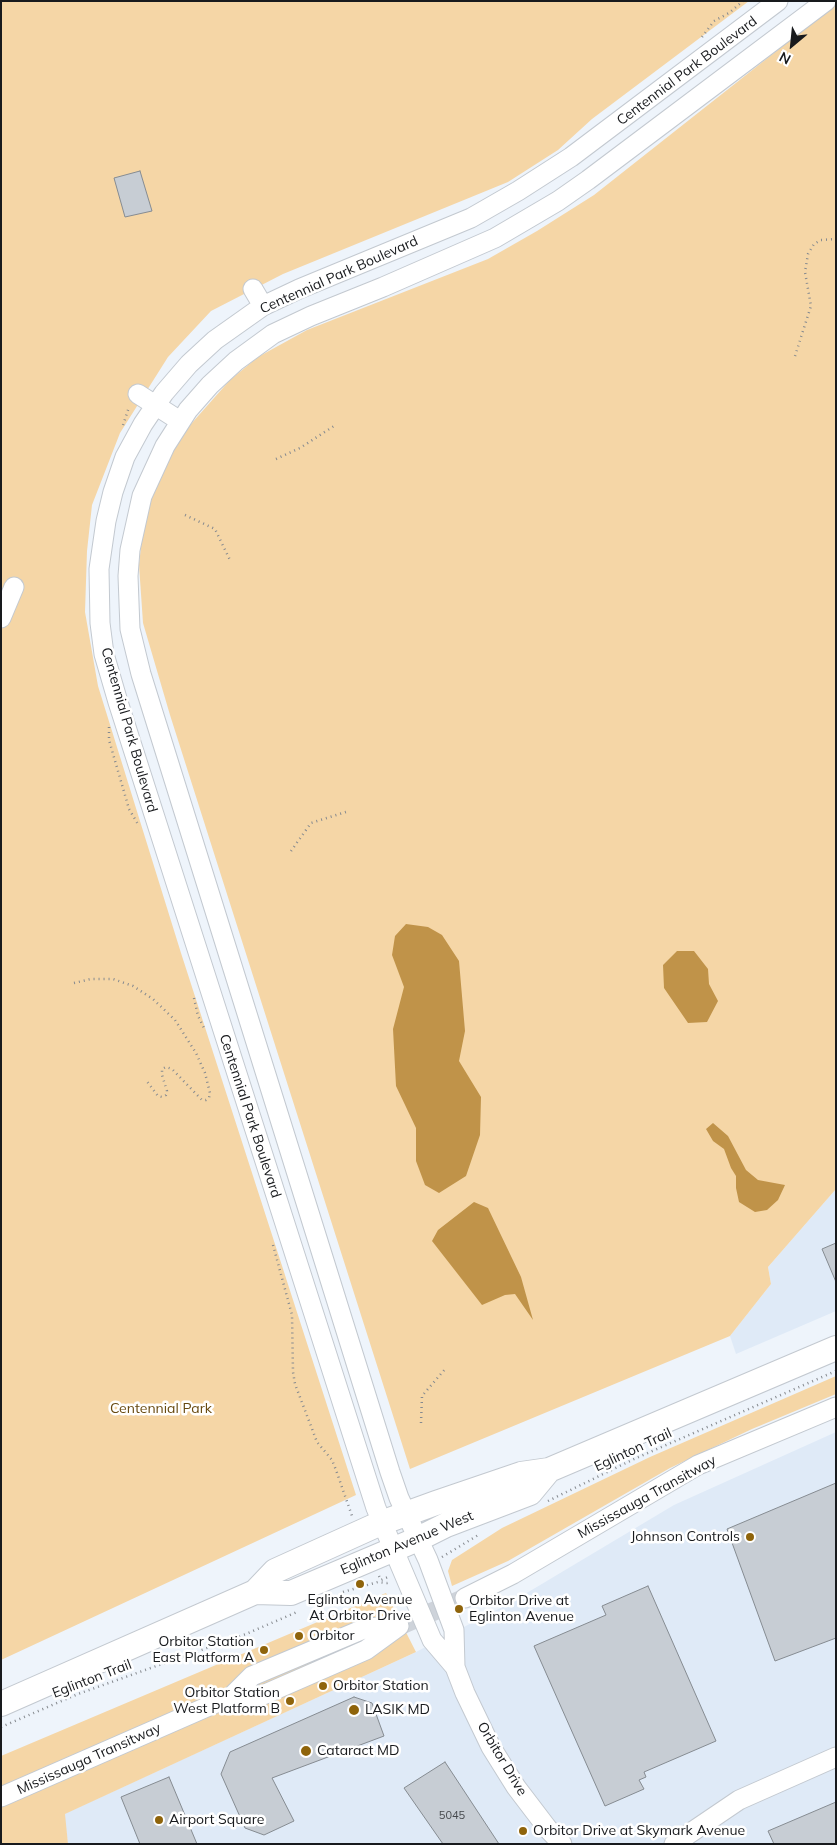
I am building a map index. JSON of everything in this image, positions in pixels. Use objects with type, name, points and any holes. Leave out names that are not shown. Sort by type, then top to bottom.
[{"type":"main road","name":"Eglinton Avenue West","points":[[1,1704],[255,1592],[275,1571],[387,1537],[412,1527],[521,1474],[549,1470],[836,1348]]},
{"type":"street","name":"Centennial Park Boulevard","points":[[387,1537],[180,899],[104,654],[94,550],[125,457],[156,405],[189,364],[216,340],[264,306],[299,289],[471,218],[518,191],[571,157],[778,1]]},
{"type":"street","name":"Centennial Park Boulevard","points":[[412,1527],[390,1472],[372,1416],[141,674],[130,629],[128,576],[130,550],[142,496],[156,462],[180,421],[210,385],[236,361],[273,334],[495,238],[558,201],[826,1]]},
{"type":"street","points":[[253,289],[264,306]]},
{"type":"street","points":[[138,394],[180,421]]},
{"type":"street","points":[[1,618],[14,587]]},
{"type":"street","points":[[180,899],[208,889]]},
{"type":"street","name":"Mississauga Transitway","points":[[464,1598],[513,1574],[698,1465],[836,1407]]},
{"type":"street","name":"Orbitor Drive","points":[[412,1527],[454,1630],[455,1667]]},
{"type":"street","name":"Orbitor Drive","points":[[387,1537],[432,1640],[455,1667],[465,1693],[491,1747],[516,1787],[562,1844]]},
{"type":"street","name":"Mississauga Transitway","points":[[1,1797],[232,1696],[252,1676],[366,1628],[399,1626],[366,1650],[263,1695],[232,1696]]},
{"type":"street","points":[[674,1844],[739,1800],[836,1757]]},
{"type":"path","points":[[698,43],[714,21],[729,13],[743,1]]},
{"type":"path","points":[[795,356],[811,306],[805,272],[808,254],[814,244],[821,240],[836,239]]},
{"type":"path","points":[[276,459],[300,448],[334,426]]},
{"type":"path","points":[[185,515],[215,529],[230,560]]},
{"type":"path","points":[[291,851],[311,823],[349,811]]},
{"type":"path","points":[[74,983],[91,979],[113,979],[133,986],[153,999],[175,1020],[196,1053],[205,1073],[210,1098],[202,1100],[172,1069],[166,1067],[162,1070],[167,1092],[166,1096],[158,1096],[146,1080]]},
{"type":"path","points":[[192,990],[198,1016],[207,1033]]},
{"type":"path","points":[[271,1238],[292,1315],[295,1384],[317,1442],[332,1460],[353,1519]]},
{"type":"path","points":[[421,1423],[422,1396],[446,1368]]},
{"type":"path","name":"Eglinton Trail","points":[[547,1501],[634,1459],[836,1371]]},
{"type":"path","points":[[443,1556],[484,1531]]},
{"type":"path","points":[[336,1595],[378,1582],[387,1583]]},
{"type":"path","name":"Eglinton Trail","points":[[1,1727],[78,1694],[246,1634],[298,1611]]},
{"type":"shaded area","points":[[406,924],[428,927],[442,935],[459,961],[465,1031],[459,1061],[481,1097],[480,1135],[466,1176],[439,1193],[425,1185],[416,1161],[416,1128],[396,1086],[393,1029],[404,987],[392,955],[395,936]]},
{"type":"shaded area","points":[[677,951],[694,951],[708,969],[709,984],[718,1001],[707,1022],[688,1023],[664,988],[663,965]]},
{"type":"shaded area","points":[[713,1123],[728,1136],[746,1170],[758,1180],[785,1185],[778,1200],[767,1210],[755,1212],[739,1202],[736,1176],[724,1149],[713,1141],[706,1129]]},
{"type":"shaded area","points":[[836,1189],[836,1311],[736,1354],[730,1336],[771,1284],[768,1267]]},
{"type":"shaded area","points":[[474,1202],[488,1208],[521,1277],[533,1320],[515,1294],[505,1295],[482,1305],[432,1241],[438,1230]]},
{"type":"shaded area","points":[[836,1432],[836,1844],[68,1844],[64,1814],[416,1652],[510,1603],[674,1505]]},
{"type":"green space","name":"Centennial Park","points":[[1,1],[749,1],[592,119],[558,150],[508,182],[283,274],[211,311],[168,357],[120,433],[92,505],[87,551],[85,612],[98,686],[181,953],[356,1495],[1,1660]]},
{"type":"green space","points":[[836,4],[836,1189],[768,1267],[771,1284],[730,1336],[410,1469],[170,715],[143,623],[139,565],[144,518],[163,462],[191,424],[230,380],[258,357],[307,330],[488,259],[537,231],[594,195]]},
{"type":"green space","points":[[836,1376],[836,1394],[752,1429],[670,1468],[508,1561],[452,1586],[448,1571],[452,1560],[502,1528],[650,1457]]},
{"type":"green space","points":[[386,1593],[416,1652],[65,1814],[68,1844],[1,1844],[1,1756]]},
{"type":"building","points":[[140,171],[152,211],[125,217],[114,178]]},
{"type":"building","points":[[836,1243],[836,1282],[822,1249]]},
{"type":"building","points":[[836,1483],[836,1638],[775,1661],[727,1529]]},
{"type":"building","points":[[648,1586],[716,1741],[644,1772],[646,1777],[639,1780],[644,1789],[605,1806],[534,1646],[606,1615],[602,1606]]},
{"type":"building","points":[[354,1697],[372,1703],[384,1736],[272,1778],[294,1821],[264,1835],[245,1828],[221,1774],[230,1752]]},
{"type":"building","points":[[445,1762],[499,1844],[443,1844],[404,1788]]},
{"type":"building","name":"Airport Square","points":[[169,1777],[197,1844],[140,1844],[121,1797]]},
{"type":"building","points":[[836,1802],[836,1844],[774,1844],[768,1831]]},
{"type":"tunnel","points":[[399,1626],[465,1598]]},
{"type":"place","name":"Johnson Controls","points":[[750,1537]]},
{"type":"place","name":"Eglinton Avenue At Orbitor Drive","points":[[360,1584]]},
{"type":"place","name":"Orbitor Drive at Eglinton Avenue","points":[[459,1609]]},
{"type":"place","name":"Orbitor","points":[[299,1636]]},
{"type":"place","name":"Orbitor Station East Platform A","points":[[264,1650]]},
{"type":"place","name":"Orbitor Station","points":[[323,1686]]},
{"type":"place","name":"Orbitor Station West Platform B","points":[[290,1701]]},
{"type":"place","name":"LASIK MD","points":[[354,1710]]},
{"type":"place","name":"Cataract MD","points":[[306,1751]]},
{"type":"place","name":"Airport Square","points":[[159,1820]]},
{"type":"place","name":"Orbitor Drive at Skymark Avenue","points":[[523,1831]]}]
